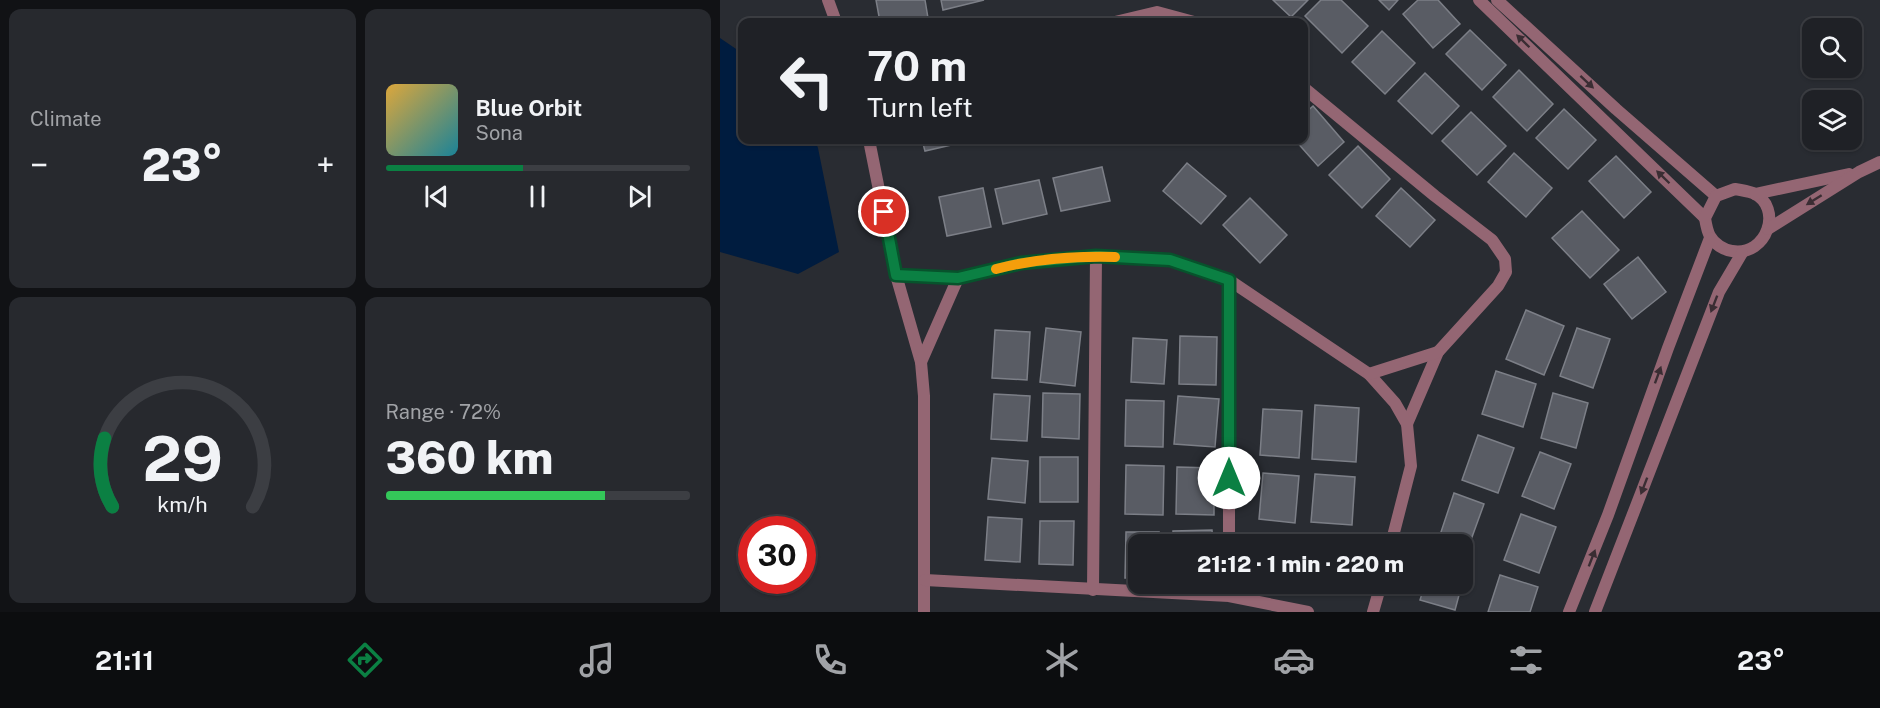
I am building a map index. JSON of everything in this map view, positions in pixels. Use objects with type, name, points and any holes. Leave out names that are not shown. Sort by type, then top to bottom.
[{"type":"street","points":[[828,0],[835,18]]},
{"type":"street","points":[[1479,0],[1705,218],[1710,238],[1600,537],[1569,612]]},
{"type":"street","points":[[1497,0],[1616,109],[1716,196]]},
{"type":"street","points":[[1132,18],[1157,12],[1179,18]]},
{"type":"street","points":[[1308,91],[1492,240],[1504,259],[1506,272],[1498,286],[1438,352],[1407,424]]},
{"type":"street","points":[[870,144],[896,275],[921,362],[924,396],[924,612]]},
{"type":"street","points":[[1768,229],[1859,172],[1880,162]]},
{"type":"street","points":[[1705,218],[1716,196],[1735,189],[1755,194],[1859,172]]},
{"type":"street","points":[[1710,238],[1724,250],[1742,253],[1754,249],[1763,240],[1768,229],[1769,215],[1764,203],[1755,194]]},
{"type":"street","points":[[1595,612],[1719,292],[1742,253]]},
{"type":"street","points":[[896,275],[958,278],[1021,263],[1096,256],[1170,260],[1229,280],[1370,374],[1395,403],[1407,424],[1411,466],[1394,534]]},
{"type":"street","points":[[1093,590],[1096,256]]},
{"type":"street","points":[[921,362],[958,278]]},
{"type":"street","points":[[1229,280],[1229,534]]},
{"type":"street","points":[[1370,374],[1438,352]]},
{"type":"street","points":[[925,580],[1128,590]]},
{"type":"street","points":[[1243,594],[1308,612]]},
{"type":"street","points":[[1373,612],[1378,594]]},
{"type":"water","points":[[720,38],[738,50],[738,144],[816,144],[839,252],[798,274],[720,252]]},
{"type":"building","points":[[876,0],[925,0],[928,18],[879,18]]},
{"type":"building","points":[[941,0],[984,0],[943,10]]},
{"type":"building","points":[[1273,0],[1308,0],[1291,17]]},
{"type":"building","points":[[1321,0],[1341,0],[1368,26],[1342,53],[1305,16]]},
{"type":"building","points":[[1379,0],[1398,0],[1389,10]]},
{"type":"building","points":[[1418,0],[1438,0],[1460,24],[1433,48],[1403,14]]},
{"type":"building","points":[[1470,30],[1506,65],[1482,90],[1446,54]]},
{"type":"building","points":[[1382,31],[1415,63],[1385,94],[1352,62]]},
{"type":"building","points":[[1519,70],[1553,104],[1527,131],[1493,97]]},
{"type":"building","points":[[1425,73],[1459,106],[1432,134],[1398,101]]},
{"type":"building","points":[[1313,106],[1344,142],[1318,166],[1299,144],[1308,144],[1308,110]]},
{"type":"building","points":[[1564,109],[1596,140],[1568,169],[1536,138]]},
{"type":"building","points":[[1471,112],[1506,146],[1477,175],[1442,141]]},
{"type":"building","points":[[923,144],[956,144],[925,151]]},
{"type":"building","points":[[1358,146],[1390,179],[1362,208],[1329,175]]},
{"type":"building","points":[[1514,153],[1552,188],[1526,217],[1488,182]]},
{"type":"building","points":[[1616,156],[1651,192],[1624,218],[1589,181]]},
{"type":"building","points":[[1187,163],[1226,196],[1201,224],[1163,191]]},
{"type":"building","points":[[1102,167],[1110,201],[1061,211],[1053,178]]},
{"type":"building","points":[[1039,180],[1047,214],[1003,224],[995,189]]},
{"type":"building","points":[[983,188],[991,227],[947,236],[939,197]]},
{"type":"building","points":[[1401,188],[1435,220],[1410,247],[1376,216]]},
{"type":"building","points":[[1250,198],[1287,235],[1260,263],[1223,225]]},
{"type":"building","points":[[1582,211],[1619,250],[1590,278],[1552,238]]},
{"type":"building","points":[[1638,257],[1666,292],[1632,319],[1604,284]]},
{"type":"building","points":[[1526,310],[1564,326],[1544,375],[1506,359]]},
{"type":"building","points":[[1046,328],[1081,332],[1075,386],[1040,382]]},
{"type":"building","points":[[1577,328],[1610,339],[1593,388],[1560,376]]},
{"type":"building","points":[[995,330],[1030,332],[1027,380],[992,378]]},
{"type":"building","points":[[1180,336],[1217,337],[1216,385],[1179,384]]},
{"type":"building","points":[[1133,338],[1167,340],[1164,384],[1131,382]]},
{"type":"building","points":[[1496,371],[1536,384],[1523,427],[1482,414]]},
{"type":"building","points":[[1043,393],[1080,394],[1079,439],[1042,437]]},
{"type":"building","points":[[1553,393],[1588,403],[1576,448],[1541,438]]},
{"type":"building","points":[[994,394],[1030,396],[1027,441],[991,439]]},
{"type":"building","points":[[1178,396],[1219,399],[1215,447],[1174,444]]},
{"type":"building","points":[[1126,400],[1164,401],[1163,447],[1125,446]]},
{"type":"building","points":[[1315,405],[1359,408],[1356,462],[1312,459]]},
{"type":"building","points":[[1263,409],[1302,411],[1299,458],[1260,455]]},
{"type":"building","points":[[1478,435],[1514,448],[1498,493],[1462,480]]},
{"type":"building","points":[[1540,452],[1571,464],[1554,509],[1522,496]]},
{"type":"building","points":[[1040,457],[1078,457],[1078,502],[1040,502]]},
{"type":"building","points":[[992,458],[1028,461],[1025,503],[988,499]]},
{"type":"building","points":[[1126,465],[1164,466],[1163,515],[1125,514]]},
{"type":"building","points":[[1177,467],[1214,468],[1214,515],[1176,514]]},
{"type":"building","points":[[1263,473],[1299,476],[1295,523],[1259,519]]},
{"type":"building","points":[[1315,474],[1355,477],[1352,525],[1311,522]]},
{"type":"building","points":[[1454,493],[1484,504],[1473,534],[1440,534]]},
{"type":"building","points":[[1521,514],[1556,527],[1539,573],[1504,560]]},
{"type":"building","points":[[988,517],[1022,519],[1020,562],[985,560]]},
{"type":"building","points":[[1040,521],[1074,521],[1073,565],[1039,564]]},
{"type":"building","points":[[1212,530],[1212,534],[1173,534],[1173,531]]},
{"type":"building","points":[[1126,532],[1159,532],[1159,534],[1128,534],[1128,578],[1125,578]]},
{"type":"building","points":[[1500,575],[1538,587],[1530,612],[1488,612]]},
{"type":"building","points":[[1422,594],[1459,594],[1455,610],[1420,600]]},
{"type":"slow traffic","points":[[996,269],[1021,263],[1096,256],[1115,257]]},
{"type":"route","points":[[884,212],[896,275],[958,278],[1021,263],[1096,256],[1170,260],[1229,280],[1229,478]]}]
